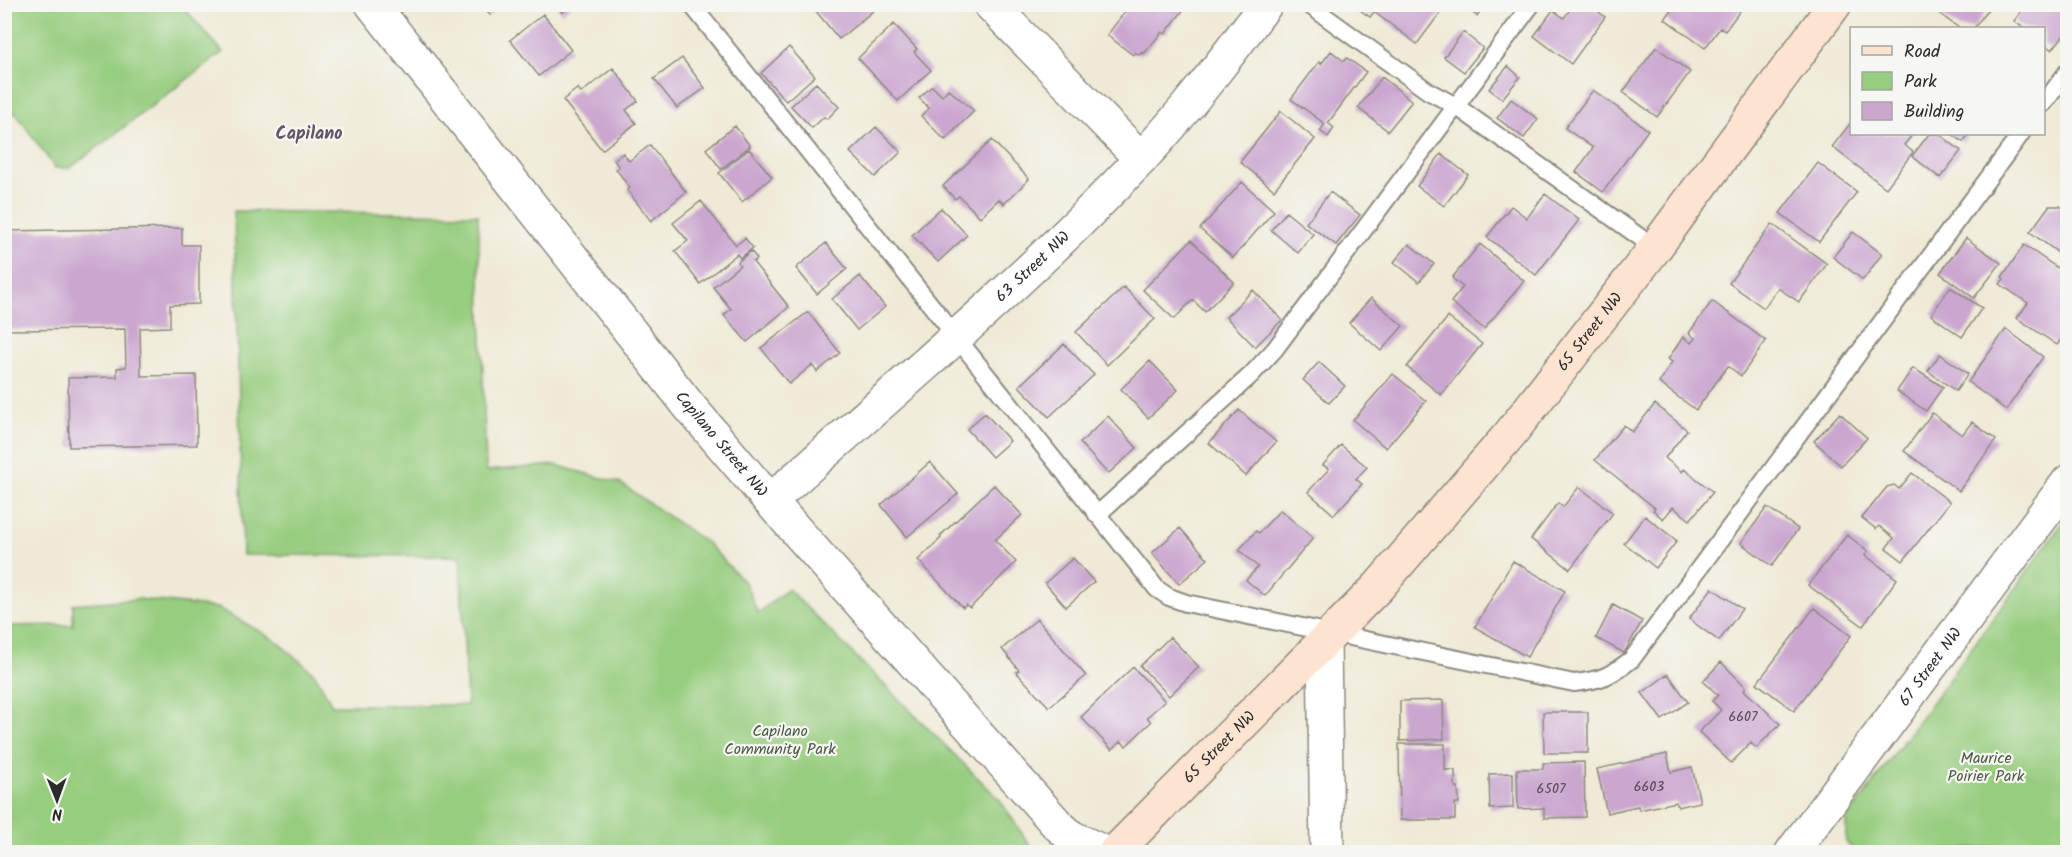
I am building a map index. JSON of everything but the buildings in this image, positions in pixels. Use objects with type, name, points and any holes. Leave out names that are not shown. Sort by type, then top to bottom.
[{"type":"street","name":"Capilano Street NW","points":[[372,4],[689,406],[770,501],[1056,823],[1071,837],[1103,852]]},
{"type":"street","points":[[990,4],[1141,159]]},
{"type":"street","name":"63 Street NW","points":[[770,501],[1021,280],[1141,159],[1200,92],[1266,4]]},
{"type":"street","name":"65 Street NW","points":[[1115,852],[1378,587],[1510,434],[1655,248],[1835,4]]},
{"type":"street","name":"67 Street NW","points":[[1792,852],[2067,482]]},
{"type":"street","points":[[1327,852],[1329,637]]},
{"type":"lane","points":[[691,4],[1157,589],[1169,597],[1186,603],[1329,637],[1574,683],[1610,675],[1632,659],[2020,135]]},
{"type":"lane","points":[[1308,4],[1428,91],[1456,106],[1655,248]]},
{"type":"lane","points":[[1097,515],[1251,375],[1275,349],[1532,4]]},
{"type":"lane","points":[[2045,101],[2067,71]]},
{"type":"green space","points":[[4,5],[181,5],[223,52],[70,168],[55,168],[15,112],[5,121]]},
{"type":"green space","name":"Capilano Community Park","points":[[234,211],[478,214],[486,471],[555,465],[620,483],[707,543],[745,583],[758,613],[788,589],[1000,800],[1034,852],[5,852],[5,626],[73,625],[73,604],[139,599],[218,608],[275,640],[315,674],[332,705],[467,705],[460,556],[243,555]]},
{"type":"green space","name":"Maurice Poirier Park","points":[[2067,517],[2067,841],[1928,852],[1858,852],[1846,842],[1846,820]]},
{"type":"district","name":"Capilano","points":[[309,134]]}]
